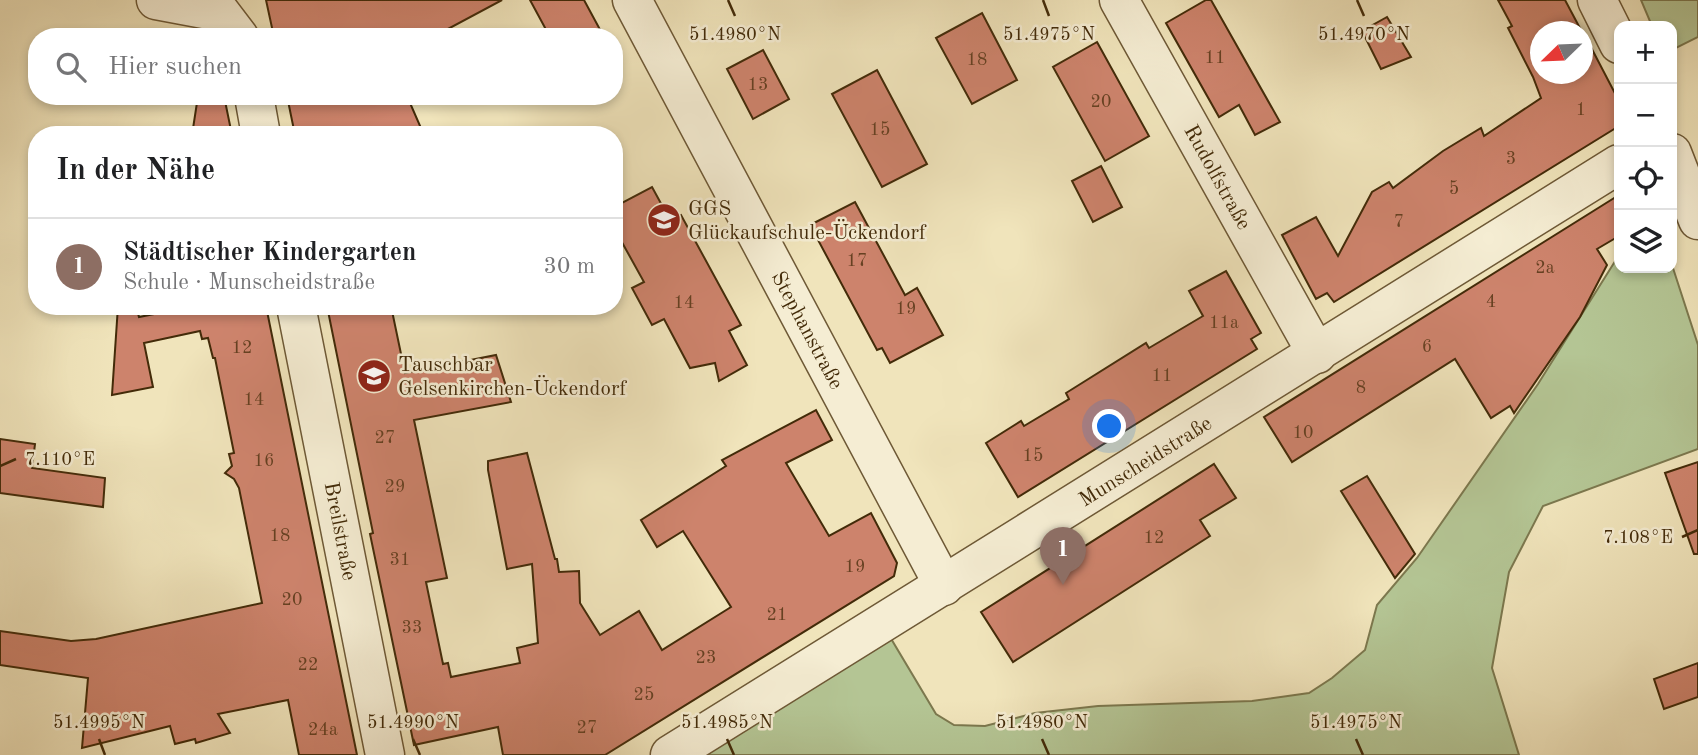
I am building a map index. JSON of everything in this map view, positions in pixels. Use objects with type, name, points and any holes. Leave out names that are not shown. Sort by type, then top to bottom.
[{"type":"street","points":[[156,0],[220,12],[232,28]]},
{"type":"street","name":"Stephanstraße","points":[[632,0],[944,586]]},
{"type":"street","name":"Rudolfstraße","points":[[1119,0],[1317,354]]},
{"type":"street","points":[[1597,0],[1614,34]]},
{"type":"street","points":[[256,105],[259,126]]},
{"type":"street","points":[[1677,165],[1698,220]]},
{"type":"street","name":"Munscheidstraße","points":[[670,755],[1614,167]]},
{"type":"street","name":"Breilstraße","points":[[298,315],[386,755]]},
{"type":"green space","points":[[1641,0],[1698,0],[1698,37],[1677,48],[1677,21],[1650,21]]},
{"type":"green space","points":[[1614,263],[1614,273],[1675,273],[1698,345],[1698,449],[1543,506],[1509,572],[1492,668],[1519,755],[691,755],[887,632],[936,714],[954,725],[985,726],[1035,713],[1098,706],[1252,701],[1309,693],[1332,678],[1365,650],[1377,605],[1417,558],[1538,384]]},
{"type":"building","points":[[266,0],[502,0],[450,28],[272,28]]},
{"type":"building","points":[[530,0],[584,0],[599,28],[545,28]]},
{"type":"building","points":[[1206,0],[1211,0],[1280,122],[1255,135],[1239,105],[1219,117],[1166,23]]},
{"type":"building","points":[[1498,0],[1565,0],[1576,21],[1530,21],[1530,71],[1508,28],[1512,26]]},
{"type":"building","points":[[982,13],[1017,80],[972,104],[936,38]]},
{"type":"building","points":[[1387,17],[1411,57],[1381,69],[1362,31]]},
{"type":"building","points":[[1097,42],[1149,136],[1105,161],[1053,67]]},
{"type":"building","points":[[763,50],[789,99],[753,119],[727,69]]},
{"type":"building","points":[[1593,51],[1614,91],[1614,129],[1334,302],[1327,293],[1316,299],[1282,235],[1316,217],[1338,256],[1372,192],[1389,182],[1393,188],[1443,151],[1481,128],[1484,136],[1541,98],[1536,84],[1593,84]]},
{"type":"building","points":[[877,70],[927,164],[882,187],[832,94]]},
{"type":"building","points":[[197,105],[226,105],[230,126],[193,126]]},
{"type":"building","points":[[289,105],[411,105],[420,126],[293,126]]},
{"type":"building","points":[[1101,166],[1122,207],[1093,222],[1072,181]]},
{"type":"building","points":[[652,187],[670,220],[681,215],[741,325],[729,331],[747,365],[719,381],[715,363],[690,368],[664,319],[652,325],[632,288],[644,282],[623,244],[623,202]]},
{"type":"building","points":[[1614,198],[1614,239],[1597,249],[1607,265],[1580,317],[1514,413],[1510,406],[1491,418],[1455,359],[1292,462],[1264,417]]},
{"type":"building","points":[[855,202],[905,295],[917,288],[943,335],[890,363],[882,348],[877,350],[810,225]]},
{"type":"building","points":[[1226,271],[1261,333],[1251,339],[1257,349],[1018,497],[986,443],[1021,421],[1024,426],[1069,399],[1066,393],[1146,343],[1149,348],[1203,316],[1189,291]]},
{"type":"building","points":[[117,315],[268,315],[357,755],[299,755],[288,700],[218,714],[230,733],[196,743],[195,739],[175,744],[170,726],[82,748],[88,678],[0,665],[0,631],[71,641],[96,639],[262,603],[239,488],[234,479],[225,473],[232,466],[229,454],[234,453],[215,358],[208,338],[202,339],[200,331],[144,343],[153,387],[112,395]]},
{"type":"building","points":[[329,315],[393,315],[405,373],[496,355],[511,402],[414,420],[447,578],[426,582],[443,664],[448,663],[451,677],[520,663],[517,648],[538,643],[532,564],[507,569],[488,461],[527,453],[559,572],[579,571],[580,603],[600,635],[639,611],[662,650],[731,607],[683,531],[657,547],[641,520],[726,466],[722,460],[816,410],[832,440],[786,463],[829,536],[871,513],[897,563],[894,576],[605,755],[503,755],[498,727],[414,745],[370,534],[373,533]]},
{"type":"building","points":[[0,439],[35,444],[32,468],[105,478],[103,507],[0,493]]},
{"type":"building","points":[[1698,462],[1698,554],[1694,554],[1665,473]]},
{"type":"building","points":[[1214,464],[1236,498],[1200,520],[1210,536],[1013,662],[981,612]]},
{"type":"building","points":[[1367,476],[1415,554],[1395,578],[1341,491]]},
{"type":"building","points":[[1698,663],[1698,697],[1664,709],[1654,679]]},
{"type":"place","name":"GGS Glückaufschule-Ückendorf","points":[[664,220]]},
{"type":"place","name":"Tauschbar Gelsenkirchen-Ückendorf","points":[[374,376]]},
{"type":"place","name":"Städtischer Kindergarten","points":[[1063,585]]}]
